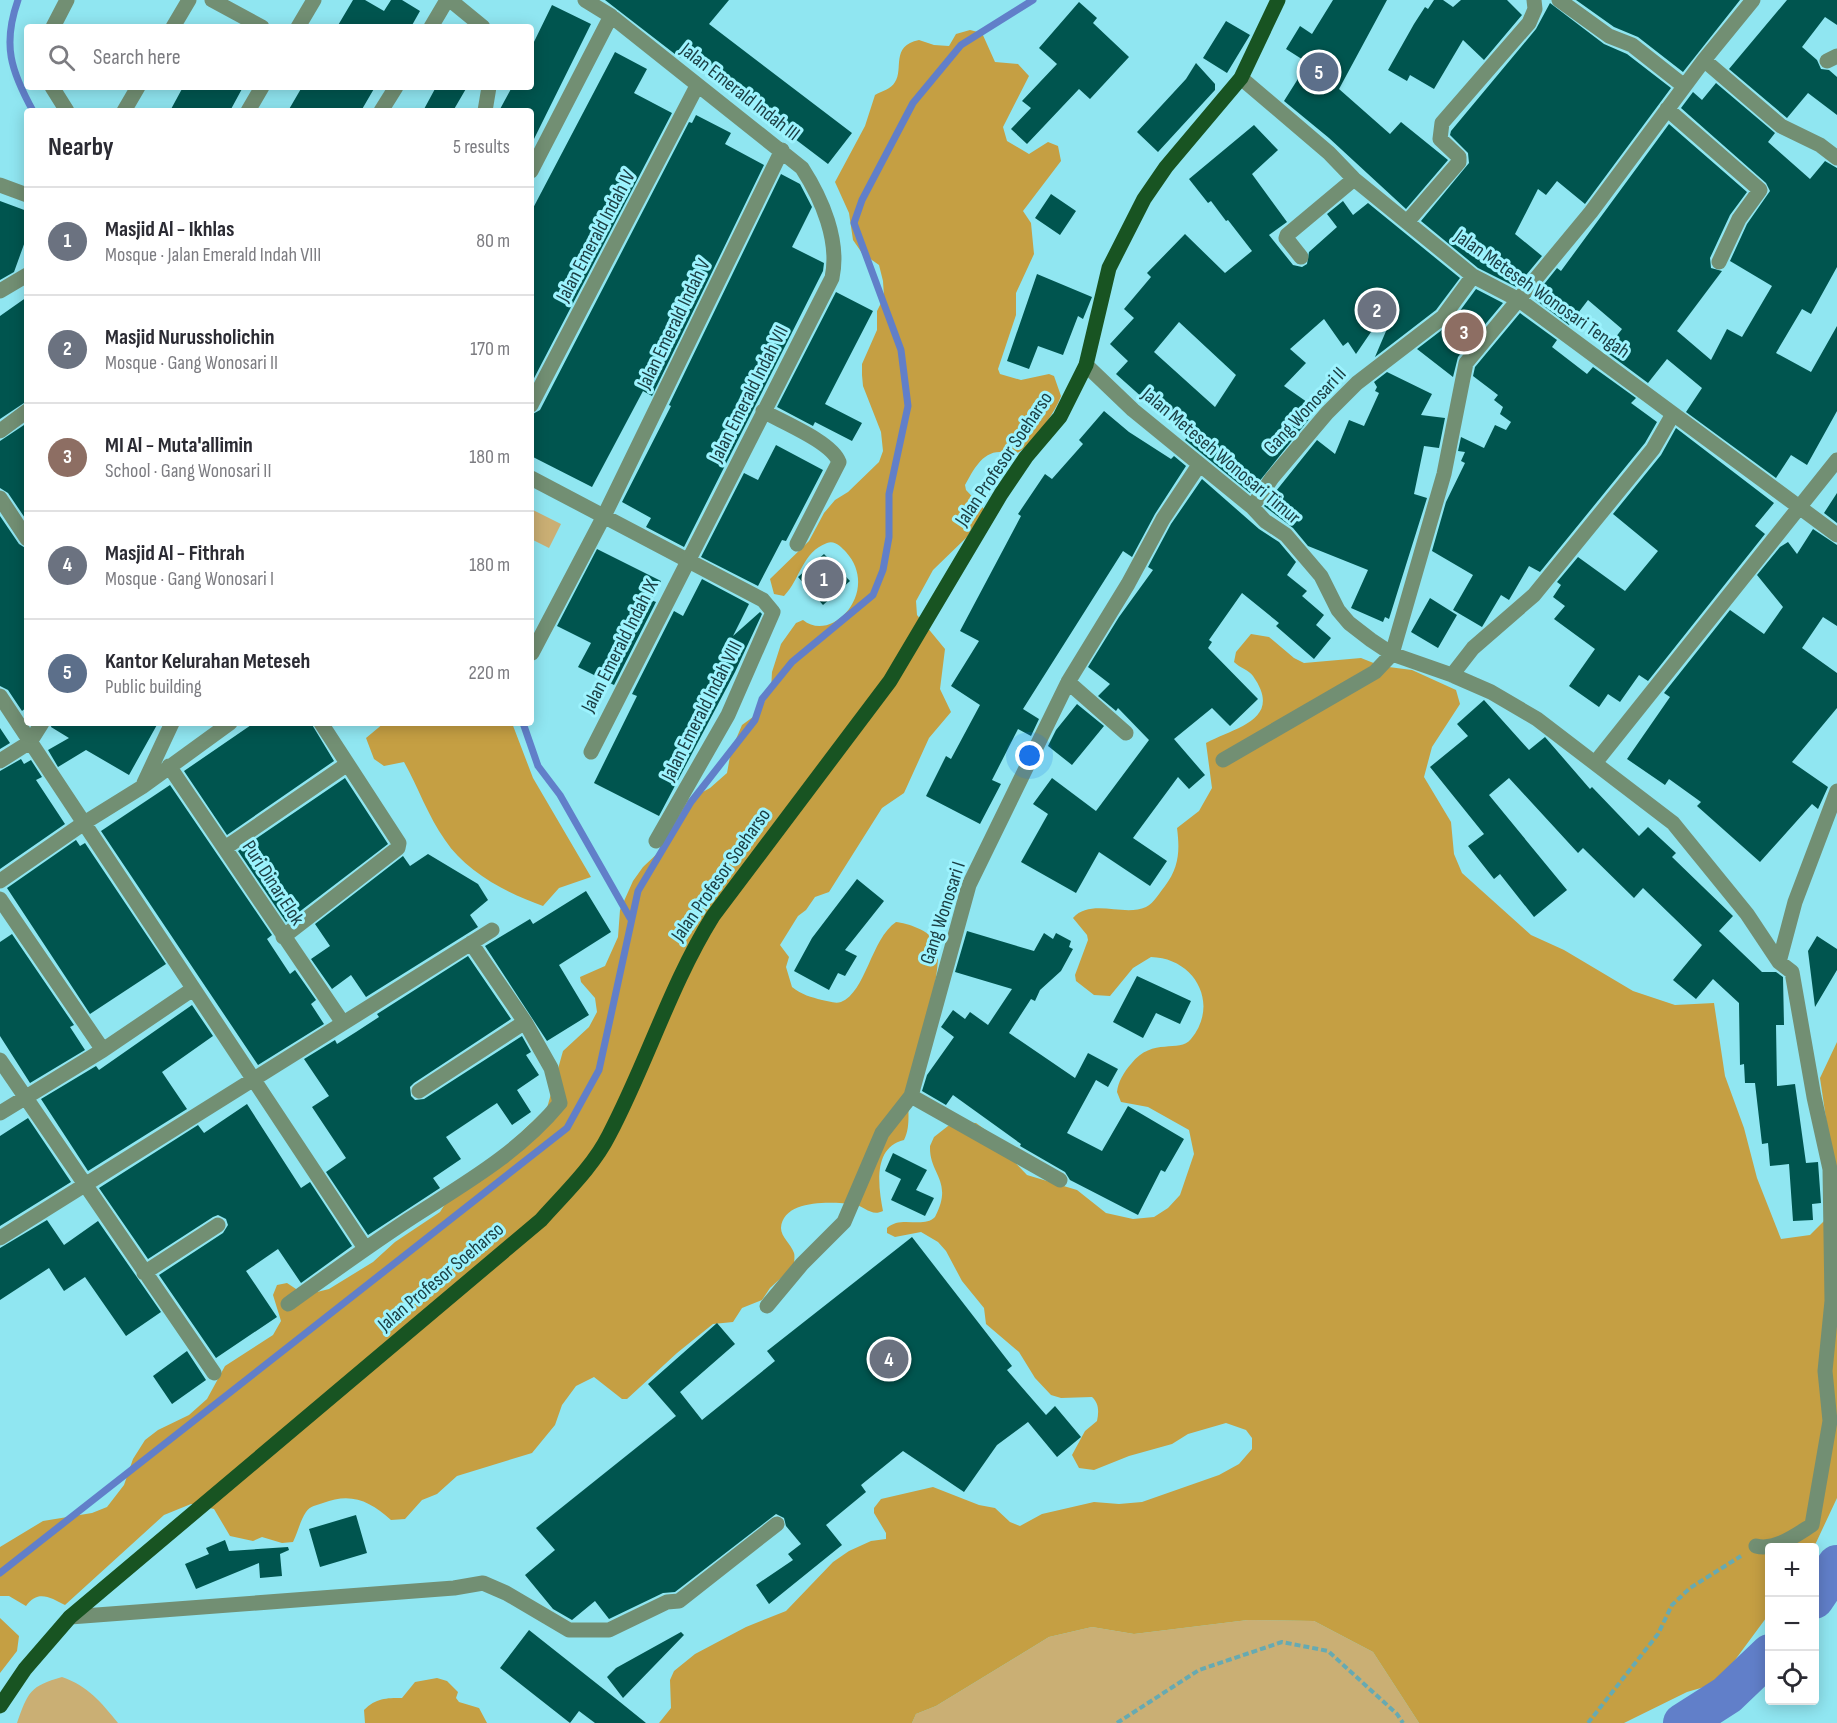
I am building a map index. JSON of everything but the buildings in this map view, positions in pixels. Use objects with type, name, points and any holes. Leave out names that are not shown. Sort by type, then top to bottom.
[{"type":"main road","name":"Jalan Profesor Soeharso","points":[[0,1706],[25,1670],[69,1617],[541,1221],[583,1172],[609,1137],[688,956],[713,916],[890,681],[1001,494],[1026,457],[1060,417],[1086,365],[1109,268],[1144,199],[1166,167],[1241,78],[1278,0]]},
{"type":"street","points":[[55,24],[67,0]]},
{"type":"street","points":[[175,24],[189,0]]},
{"type":"street","points":[[212,0],[256,24]]},
{"type":"street","points":[[300,24],[314,0]]},
{"type":"street","points":[[433,24],[448,0],[479,24]]},
{"type":"street","name":"Jalan Emerald Indah III","points":[[585,0],[611,16],[802,168],[812,184],[834,244]]},
{"type":"street","points":[[1407,222],[1460,162],[1459,157],[1440,139],[1442,123],[1529,23],[1534,9],[1534,0]]},
{"type":"street","points":[[1559,0],[1609,36],[1632,45],[1684,86]]},
{"type":"street","points":[[1223,760],[1375,672],[1392,654],[1444,474],[1466,363],[1591,212],[1684,86],[1753,0]]},
{"type":"street","points":[[534,165],[611,16]]},
{"type":"street","points":[[1704,60],[1781,126],[1820,145],[1837,158]]},
{"type":"street","name":"Jalan Meteseh Wonosari Tengah","points":[[1241,78],[1329,153],[1354,179],[1473,276],[1519,300],[1837,535]]},
{"type":"street","name":"Jalan Emerald Indah IV","points":[[534,399],[697,86]]},
{"type":"street","points":[[54,90],[65,108]]},
{"type":"street","points":[[126,108],[136,90]]},
{"type":"street","points":[[250,108],[260,90]]},
{"type":"street","points":[[383,108],[394,90]]},
{"type":"street","points":[[486,108],[488,90]]},
{"type":"street","points":[[1667,109],[1760,190],[1739,219],[1719,261]]},
{"type":"street","name":"Jalan Emerald Indah V","points":[[534,649],[604,516],[782,150]]},
{"type":"street","points":[[1301,257],[1288,242],[1287,235],[1354,179]]},
{"type":"street","points":[[0,185],[24,194]]},
{"type":"street","name":"Jalan Emerald Indah VII","points":[[688,559],[832,278],[834,244]]},
{"type":"street","name":"Gang Wonosari II","points":[[1252,507],[1272,478],[1327,413],[1357,383],[1443,317],[1473,276]]},
{"type":"street","points":[[0,291],[24,278]]},
{"type":"street","name":"Jalan Meteseh Wonosari Timur","points":[[1086,365],[1132,410],[1252,507],[1265,521],[1286,535],[1321,576],[1338,610],[1349,623],[1392,654],[1452,675],[1491,692],[1537,719],[1673,823],[1748,914],[1779,962],[1792,972],[1814,1097],[1830,1169],[1832,1301],[1825,1371],[1830,1421],[1812,1525],[1789,1539],[1763,1547],[1756,1545]]},
{"type":"street","points":[[763,411],[828,447],[837,455],[839,462],[797,544]]},
{"type":"street","points":[[0,431],[24,413]]},
{"type":"street","points":[[1452,675],[1473,648],[1534,595],[1653,449],[1673,414]]},
{"type":"street","points":[[1595,763],[1837,460]]},
{"type":"street","name":"Gang Wonosari I","points":[[767,1306],[802,1264],[844,1222],[882,1133],[911,1096],[969,885],[1068,682],[1128,584],[1163,519],[1199,465]]},
{"type":"street","points":[[534,480],[688,559]]},
{"type":"street","points":[[0,498],[24,534]]},
{"type":"street","name":"Jalan Emerald Indah VIII","points":[[656,841],[728,715],[773,617],[770,607],[763,600],[688,559]]},
{"type":"street","name":"Jalan Emerald Indah IX","points":[[591,752],[688,559]]},
{"type":"street","points":[[1068,682],[1126,733]]},
{"type":"street","points":[[0,696],[365,1248]]},
{"type":"street","points":[[0,761],[30,742],[40,726]]},
{"type":"street","points":[[142,787],[171,726]]},
{"type":"street","points":[[0,881],[84,823],[142,787],[226,726]]},
{"type":"street","points":[[283,937],[398,848],[398,840],[346,765],[323,726]]},
{"type":"street","points":[[225,848],[346,765]]},
{"type":"street","name":"Puri Dinar Elok","points":[[169,766],[342,1023]]},
{"type":"street","points":[[1779,962],[1796,902],[1837,791]]},
{"type":"street","points":[[2,908],[103,1050]]},
{"type":"street","points":[[0,1238],[252,1078],[492,930]]},
{"type":"street","points":[[288,1305],[365,1248],[510,1154],[538,1129],[560,1103],[551,1068],[525,1022],[471,943]]},
{"type":"street","points":[[0,1113],[103,1050],[193,989]]},
{"type":"street","points":[[419,1090],[525,1022]]},
{"type":"street","points":[[0,1060],[83,1185],[214,1373]]},
{"type":"street","points":[[911,1096],[1060,1180]]},
{"type":"street","points":[[144,1273],[218,1225]]},
{"type":"street","points":[[69,1617],[454,1588],[483,1583],[506,1593],[569,1630],[609,1630],[667,1602],[679,1601],[777,1524]]},
{"type":"path","points":[[1588,1723],[1658,1634],[1672,1605],[1690,1588],[1756,1545]]},
{"type":"path","points":[[1117,1723],[1199,1670],[1281,1642],[1328,1651],[1397,1713],[1403,1723]]},
{"type":"shaded area","points":[[970,30],[982,33],[995,62],[1018,64],[1029,76],[1003,127],[1007,141],[1029,154],[1048,142],[1058,146],[1061,161],[1023,211],[1031,223],[1034,254],[1016,293],[1016,315],[998,369],[1000,374],[1021,380],[1049,374],[1054,376],[1061,396],[1043,427],[1025,448],[1017,453],[1001,452],[988,455],[975,468],[965,485],[966,490],[984,509],[967,537],[933,570],[916,601],[917,615],[945,649],[940,689],[951,712],[929,738],[904,793],[882,808],[829,892],[815,897],[806,910],[798,916],[780,945],[789,957],[786,967],[792,987],[810,997],[836,1003],[850,996],[857,988],[880,940],[896,922],[924,931],[936,942],[938,953],[934,991],[910,1090],[906,1134],[904,1140],[894,1144],[887,1151],[880,1169],[883,1211],[875,1213],[853,1204],[822,1203],[790,1211],[784,1218],[781,1228],[794,1253],[794,1266],[770,1288],[762,1300],[742,1308],[733,1322],[713,1324],[677,1353],[627,1399],[622,1399],[594,1377],[576,1386],[562,1405],[555,1425],[532,1453],[457,1476],[437,1494],[422,1500],[405,1519],[391,1520],[368,1503],[342,1498],[316,1505],[308,1510],[293,1542],[282,1543],[262,1537],[253,1541],[230,1536],[214,1509],[191,1504],[164,1515],[65,1605],[40,1596],[26,1606],[9,1596],[0,1596],[0,1547],[43,1521],[92,1513],[107,1507],[124,1485],[133,1459],[145,1440],[158,1430],[189,1415],[207,1399],[225,1366],[273,1335],[281,1321],[273,1295],[277,1285],[287,1283],[299,1291],[313,1293],[329,1289],[373,1262],[395,1242],[440,1212],[458,1184],[481,1170],[547,1108],[563,1051],[589,1027],[597,1012],[595,998],[581,982],[580,977],[605,966],[618,937],[620,910],[633,881],[643,867],[661,850],[664,840],[688,800],[710,788],[727,773],[731,751],[742,725],[757,714],[771,690],[772,672],[781,644],[796,623],[803,620],[815,626],[827,625],[839,619],[849,610],[855,597],[858,582],[855,567],[846,552],[833,542],[819,547],[812,553],[784,596],[774,594],[770,579],[809,541],[824,513],[835,500],[848,492],[879,462],[883,451],[881,432],[863,386],[862,364],[877,330],[877,311],[884,297],[883,281],[879,265],[862,253],[853,240],[849,213],[835,182],[865,126],[875,95],[895,82],[904,47],[919,40],[934,45],[949,46],[956,34]]},
{"type":"shaded area","points":[[534,510],[561,524],[549,548],[534,540]]},
{"type":"shaded area","points":[[1251,634],[1269,637],[1294,658],[1304,663],[1361,658],[1381,666],[1412,670],[1456,690],[1460,704],[1432,747],[1424,777],[1451,822],[1454,854],[1462,873],[1531,935],[1564,950],[1633,991],[1675,1005],[1714,1003],[1725,1076],[1744,1128],[1757,1178],[1781,1239],[1810,1235],[1837,1208],[1837,1498],[1816,1543],[1765,1543],[1765,1619],[1718,1683],[1687,1692],[1624,1723],[1419,1723],[1373,1652],[1314,1621],[1248,1620],[1134,1634],[1092,1627],[1049,1637],[936,1706],[916,1714],[912,1723],[659,1723],[671,1708],[670,1680],[674,1671],[695,1654],[746,1627],[786,1611],[833,1562],[849,1551],[871,1541],[886,1539],[886,1533],[874,1513],[874,1508],[881,1499],[933,1487],[979,1505],[995,1508],[1010,1522],[1020,1526],[1042,1514],[1094,1502],[1119,1504],[1142,1502],[1219,1475],[1239,1464],[1252,1449],[1252,1438],[1246,1430],[1226,1423],[1188,1434],[1172,1444],[1129,1456],[1094,1470],[1079,1468],[1072,1455],[1085,1431],[1097,1421],[1098,1408],[1094,1399],[1092,1397],[1061,1398],[1051,1395],[1035,1378],[1019,1352],[986,1324],[984,1308],[962,1281],[946,1251],[938,1242],[921,1232],[895,1237],[887,1233],[887,1228],[899,1222],[924,1222],[935,1217],[940,1205],[942,1186],[933,1164],[930,1146],[934,1137],[948,1126],[959,1122],[976,1123],[994,1136],[1003,1150],[1027,1175],[1077,1190],[1106,1213],[1133,1219],[1154,1217],[1168,1208],[1180,1195],[1194,1154],[1189,1130],[1148,1107],[1121,1102],[1117,1092],[1124,1074],[1139,1056],[1148,1050],[1180,1045],[1191,1039],[1203,1012],[1203,998],[1198,985],[1191,974],[1180,965],[1167,959],[1151,957],[1133,968],[1110,996],[1094,995],[1076,981],[1075,975],[1088,940],[1087,935],[1073,918],[1089,909],[1137,910],[1146,907],[1170,879],[1177,858],[1177,828],[1199,811],[1212,788],[1206,743],[1252,720],[1263,703],[1261,691],[1253,676],[1234,662],[1236,652]]},
{"type":"shaded area","points":[[380,726],[513,726],[533,778],[591,877],[559,888],[543,906],[502,888],[476,872],[454,852],[439,831],[404,762],[384,766],[374,759],[366,738]]},
{"type":"shaded area","points":[[1837,1042],[1837,1193],[1820,1078]]},
{"type":"shaded area","points":[[0,1618],[19,1636],[17,1651],[0,1673]]},
{"type":"shaded area","points":[[1248,1620],[1314,1621],[1373,1652],[1419,1723],[912,1723],[916,1714],[936,1706],[1049,1637],[1092,1627],[1134,1634]]},
{"type":"shaded area","points":[[62,1677],[87,1690],[118,1723],[17,1723],[24,1704],[32,1692],[43,1684]]},
{"type":"shaded area","points":[[437,1678],[447,1681],[458,1692],[456,1698],[459,1702],[479,1708],[487,1723],[365,1723],[364,1710],[373,1703],[402,1698],[415,1682]]},
{"type":"waterway","points":[[18,0],[10,31],[11,57],[19,83],[32,108]]},
{"type":"waterway","points":[[0,1573],[567,1128],[599,1070],[638,891],[691,802],[755,720],[762,699],[792,662],[873,595],[883,570],[889,537],[889,494],[908,406],[901,350],[854,223],[862,200],[913,103],[961,45],[1033,0]]},
{"type":"waterway","points":[[524,726],[538,766],[560,795],[630,918]]},
{"type":"waterway","points":[[1815,1597],[1837,1565]]},
{"type":"waterway","points":[[1683,1723],[1727,1695],[1765,1659]]},
{"type":"place","name":"Kantor Kelurahan Meteseh","points":[[1319,72]]},
{"type":"place","name":"Masjid Nurussholichin","points":[[1377,310]]},
{"type":"place","name":"MI Al - Muta'allimin","points":[[1464,332]]},
{"type":"place","name":"Masjid Al - Ikhlas","points":[[824,579]]},
{"type":"place","name":"Masjid Al - Fithrah","points":[[889,1359]]}]
